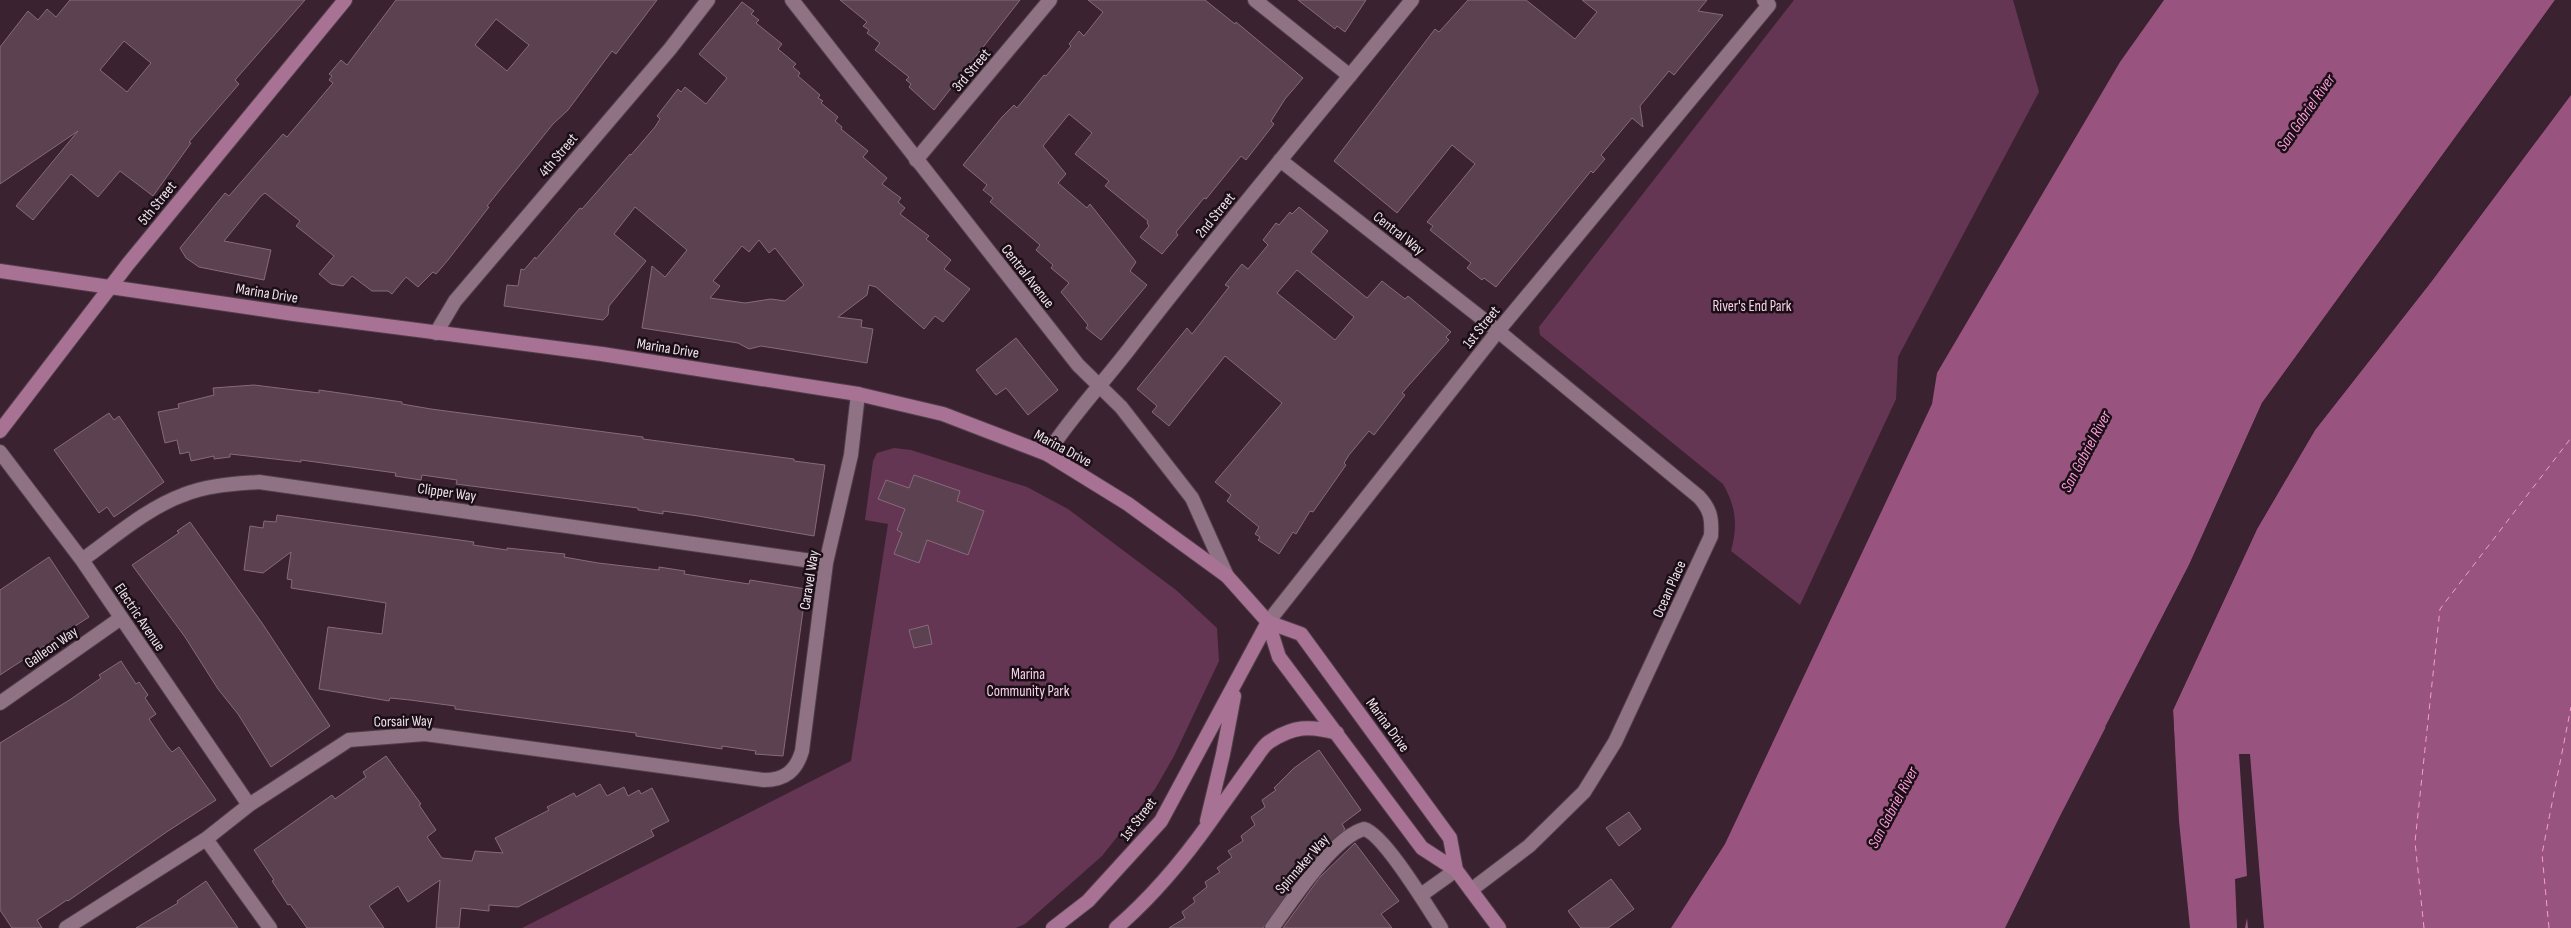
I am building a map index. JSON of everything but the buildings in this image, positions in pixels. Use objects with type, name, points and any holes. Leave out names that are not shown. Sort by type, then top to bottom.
[{"type":"main road","name":"5th Street","points":[[0,431],[111,287],[345,0]]},
{"type":"main road","name":"Marina Drive","points":[[0,271],[436,333],[602,354],[858,394],[943,414],[1047,454],[1128,504],[1226,576],[1268,622],[1279,657],[1338,732],[1422,848],[1456,870],[1499,928]]},
{"type":"main road","name":"Marina Drive","points":[[1268,622],[1300,634],[1450,838],[1456,870]]},
{"type":"main road","name":"1st Street","points":[[1053,928],[1088,901],[1160,821],[1268,622]]},
{"type":"main road","name":"1st Street","points":[[1116,928],[1140,907],[1205,829],[1223,754],[1237,682]]},
{"type":"main road","points":[[1205,829],[1267,744],[1286,732],[1303,727],[1316,727],[1338,732]]},
{"type":"street","name":"4th Street","points":[[436,333],[455,301],[670,49],[708,0]]},
{"type":"street","name":"Central Avenue","points":[[792,0],[1078,365],[1121,407],[1192,498],[1226,576]]},
{"type":"street","name":"3rd Street","points":[[916,160],[1050,0]]},
{"type":"street","points":[[1255,0],[1350,76]]},
{"type":"street","name":"2nd Street","points":[[1047,454],[1060,435],[1280,160],[1412,0]]},
{"type":"street","name":"1st Street","points":[[1268,622],[1498,331],[1766,2]]},
{"type":"street","name":"Central Way","points":[[1280,160],[1498,331]]},
{"type":"street","name":"Ocean Place","points":[[1471,890],[1529,846],[1584,792],[1615,742],[1636,698],[1711,536],[1712,520],[1709,507],[1700,497],[1498,331]]},
{"type":"street","name":"Caravel Way","points":[[793,770],[802,751],[826,563],[851,455],[858,394]]},
{"type":"street","name":"Electric Avenue","points":[[0,452],[82,560],[249,805]]},
{"type":"street","name":"Clipper Way","points":[[82,560],[149,513],[182,495],[224,484],[259,482],[826,563]]},
{"type":"street","name":"Galleon Way","points":[[0,703],[122,618]]},
{"type":"street","name":"Corsair Way","points":[[66,928],[206,838],[249,805],[349,740],[425,734],[764,780],[775,780],[793,770]]},
{"type":"street","name":"Spinnaker Way","points":[[1272,928],[1325,858],[1356,831],[1364,829],[1376,835],[1421,896]]},
{"type":"street","points":[[206,838],[270,928]]},
{"type":"street","points":[[1441,928],[1421,896],[1456,870]]},
{"type":"green space","name":"River's End Park","points":[[1794,0],[2013,0],[2039,92],[1898,357],[1896,399],[1800,605],[1731,551],[1735,533],[1735,516],[1731,501],[1723,484],[1540,335],[1539,327]]},
{"type":"green space","name":"Marina Community Park","points":[[894,448],[911,450],[1027,487],[1068,509],[1176,590],[1217,628],[1219,661],[1174,756],[1155,789],[1102,856],[1025,924],[1016,928],[522,928],[851,761],[888,524],[865,520],[873,461],[877,453]]},
{"type":"water","name":"San Gabriel River","points":[[2164,0],[2555,0],[2262,403],[2189,565],[2059,818],[2005,928],[1671,928],[1725,844],[1932,404],[1937,373],[2120,62]]},
{"type":"water","points":[[2571,95],[2571,928],[2190,928],[2179,821],[2173,710],[2257,529],[2315,430],[2431,282]]},
{"type":"pier","points":[[2555,0],[2558,0],[2264,404],[2191,566],[2108,728],[2105,727],[2189,565],[2262,403]]},
{"type":"pier","points":[[2571,93],[2431,282],[2315,430],[2257,529],[2173,710],[2175,753],[2173,752],[2171,709],[2254,528],[2313,428]]},
{"type":"pier","points":[[2239,754],[2250,754],[2264,928],[2248,928],[2247,918],[2245,928],[2237,928],[2235,879],[2247,876]]},
{"type":"ferry route","points":[[2424,928],[2415,842],[2440,609],[2571,438]]},
{"type":"ferry route","points":[[2549,928],[2542,854],[2571,707]]}]
